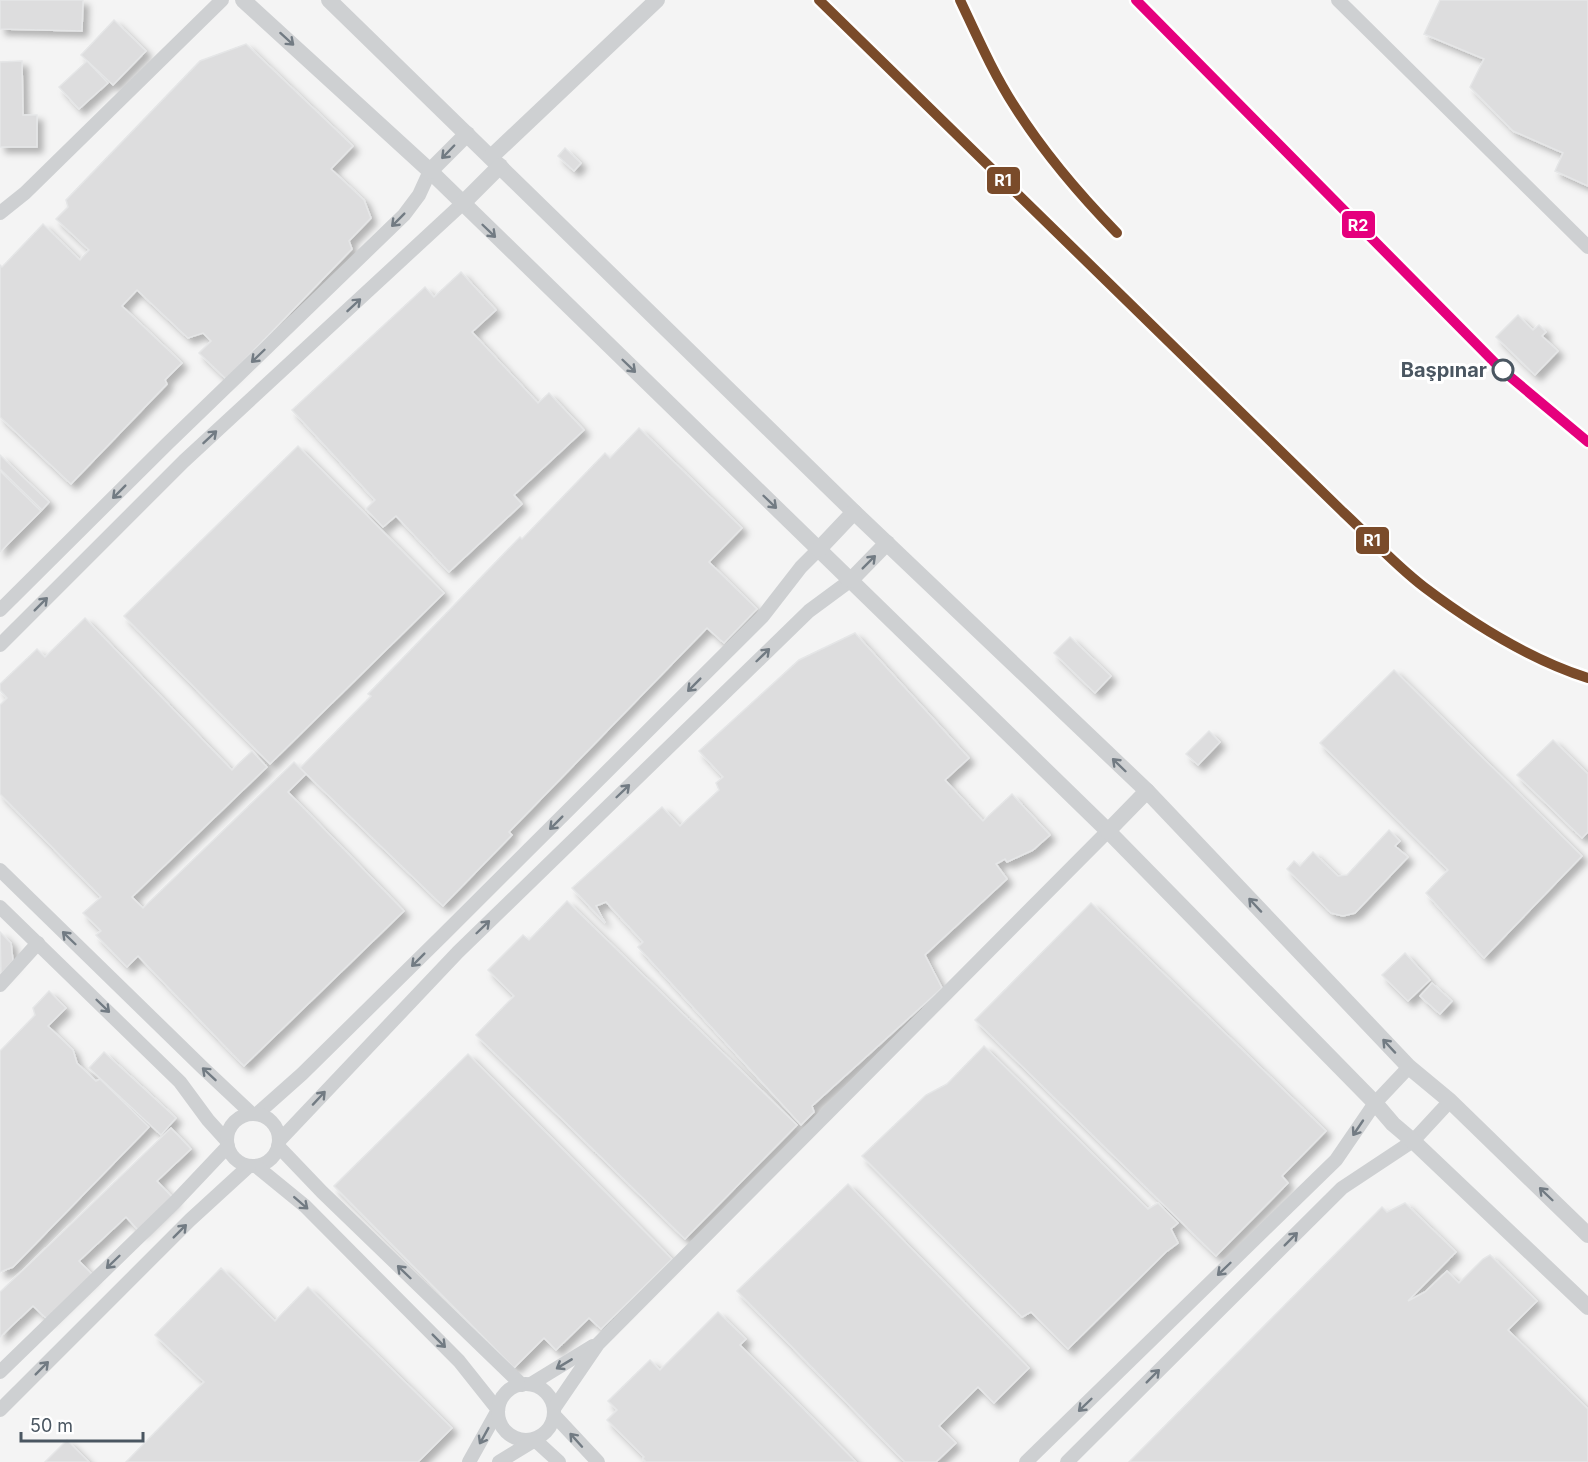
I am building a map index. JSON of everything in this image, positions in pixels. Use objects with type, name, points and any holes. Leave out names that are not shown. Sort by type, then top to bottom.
[{"type":"street","points":[[0,213],[26,193],[222,0]]},
{"type":"street","points":[[243,0],[430,171],[819,549],[1108,831],[1375,1102],[1393,1124],[1588,1307]]},
{"type":"street","points":[[329,0],[854,512],[1147,791],[1409,1067],[1450,1101],[1588,1235]]},
{"type":"street","points":[[0,645],[184,461],[462,204],[495,161],[657,0]]},
{"type":"street","points":[[1338,0],[1588,247]]},
{"type":"street","points":[[0,610],[167,444],[404,215],[419,195],[430,171],[467,134]]},
{"type":"street","points":[[167,444],[184,461]]},
{"type":"street","points":[[0,1372],[176,1201],[227,1143],[231,1125],[237,1119],[255,1114],[302,1074],[763,616],[801,567],[854,512]]},
{"type":"street","points":[[79,531],[97,548]]},
{"type":"street","points":[[0,1410],[190,1220],[252,1166],[270,1159],[279,1144],[458,952],[809,611],[850,580],[887,543]]},
{"type":"street","points":[[499,1462],[547,1432],[555,1412],[598,1344],[1147,791]]},
{"type":"street","points":[[0,870],[202,1067],[255,1114],[271,1121],[278,1134],[279,1144],[322,1192],[527,1385],[546,1391],[551,1397],[555,1412],[598,1462]]},
{"type":"street","points":[[0,907],[180,1082],[227,1143],[233,1157],[252,1166],[305,1206],[459,1361],[498,1410],[501,1425],[506,1433],[515,1439],[535,1440],[559,1462]]},
{"type":"street","points":[[443,935],[458,952]]},
{"type":"street","points":[[0,986],[38,943]]},
{"type":"street","points":[[1026,1462],[1336,1160],[1375,1102],[1409,1067]]},
{"type":"street","points":[[1067,1462],[1342,1188],[1413,1141],[1450,1101]]},
{"type":"street","points":[[75,1299],[94,1317]]},
{"type":"street","points":[[469,1462],[504,1395],[509,1390],[527,1385],[598,1344]]},
{"type":"building","points":[[0,0],[83,0],[82,31],[0,29]]},
{"type":"building","points":[[1440,0],[1588,0],[1588,186],[1555,171],[1563,153],[1513,131],[1470,87],[1484,59],[1424,34]]},
{"type":"building","points":[[114,20],[146,51],[113,85],[81,55]]},
{"type":"building","points":[[246,44],[353,146],[331,169],[364,200],[371,218],[349,241],[352,249],[226,379],[199,353],[211,341],[203,333],[188,338],[137,290],[122,306],[182,363],[165,380],[167,384],[71,484],[0,417],[0,265],[2,267],[43,224],[80,260],[89,250],[56,219],[68,207],[66,200],[200,61]]},
{"type":"building","points":[[22,61],[23,115],[37,115],[37,147],[0,147],[0,62]]},
{"type":"building","points":[[87,61],[108,83],[79,109],[59,87]]},
{"type":"building","points":[[565,148],[581,163],[574,171],[558,156]]},
{"type":"building","points":[[461,272],[496,310],[472,332],[538,403],[549,393],[584,430],[514,495],[522,504],[449,572],[396,516],[383,527],[366,509],[375,500],[292,410],[425,287],[434,297]]},
{"type":"building","points":[[1518,315],[1533,330],[1539,325],[1546,332],[1542,336],[1558,351],[1535,375],[1496,337]]},
{"type":"building","points":[[639,428],[742,528],[709,562],[757,609],[724,643],[707,628],[509,832],[512,835],[443,906],[300,768],[520,537],[522,539],[605,453],[610,458]]},
{"type":"building","points":[[298,446],[444,593],[270,764],[124,616]]},
{"type":"building","points":[[0,455],[49,502],[42,510],[0,469]]},
{"type":"building","points":[[0,471],[41,511],[0,552]]},
{"type":"building","points":[[85,618],[232,770],[252,751],[267,767],[132,897],[143,908],[294,762],[306,774],[288,792],[404,911],[244,1066],[138,956],[127,967],[96,935],[101,931],[83,913],[101,897],[0,794],[0,705],[7,698],[0,690],[0,684],[37,649],[45,657]]},
{"type":"building","points":[[855,633],[969,758],[945,780],[983,821],[1012,794],[1050,835],[1033,850],[1007,862],[1005,859],[996,864],[1007,879],[925,955],[942,988],[812,1106],[814,1112],[801,1125],[638,947],[643,942],[606,902],[596,906],[605,923],[572,888],[662,807],[680,826],[719,790],[716,783],[723,777],[699,751],[799,660]]},
{"type":"building","points":[[1070,637],[1111,676],[1095,693],[1054,653]]},
{"type":"building","points":[[1394,670],[1582,856],[1484,958],[1426,893],[1448,870],[1320,743]]},
{"type":"building","points":[[1209,731],[1220,742],[1198,765],[1186,754]]},
{"type":"building","points":[[1553,740],[1588,774],[1588,832],[1582,838],[1517,775]]},
{"type":"building","points":[[1389,830],[1400,841],[1395,846],[1408,857],[1355,913],[1343,916],[1331,913],[1287,869],[1294,861],[1300,866],[1313,852],[1338,876],[1347,875]]},
{"type":"building","points":[[567,901],[797,1125],[685,1239],[476,1035],[514,996],[488,970],[523,935],[529,940]]},
{"type":"building","points":[[1091,903],[1326,1131],[1282,1176],[1288,1183],[1216,1256],[975,1020]]},
{"type":"building","points":[[0,932],[11,943],[13,961],[1,974]]},
{"type":"building","points":[[1405,953],[1430,980],[1408,1001],[1382,975]]},
{"type":"building","points":[[1432,983],[1452,1001],[1440,1014],[1420,996]]},
{"type":"building","points":[[49,991],[66,1008],[48,1026],[73,1050],[77,1063],[96,1081],[100,1079],[149,1127],[13,1267],[0,1272],[0,1051],[35,1015],[33,1008]]},
{"type":"building","points":[[984,1046],[1148,1209],[1158,1203],[1178,1223],[1171,1229],[1178,1243],[1166,1252],[1068,1349],[1031,1312],[1022,1317],[862,1156],[926,1095],[947,1084]]},
{"type":"building","points":[[104,1052],[176,1118],[161,1135],[89,1068]]},
{"type":"building","points":[[468,1054],[672,1259],[601,1329],[589,1318],[556,1350],[544,1338],[514,1368],[334,1186]]},
{"type":"building","points":[[171,1128],[191,1149],[157,1181],[174,1199],[140,1232],[126,1217],[79,1261],[93,1275],[47,1319],[33,1306],[0,1337],[0,1292]]},
{"type":"building","points":[[848,1184],[1029,1368],[994,1403],[978,1387],[939,1426],[956,1443],[936,1462],[905,1462],[737,1291]]},
{"type":"building","points":[[1405,1203],[1456,1252],[1408,1301],[1425,1292],[1447,1271],[1459,1283],[1490,1255],[1537,1301],[1508,1330],[1588,1409],[1588,1462],[1129,1462],[1382,1207],[1387,1212]]},
{"type":"building","points":[[221,1268],[275,1321],[308,1287],[452,1428],[418,1462],[126,1462],[204,1382],[155,1335]]},
{"type":"building","points":[[718,1312],[746,1339],[740,1345],[856,1462],[646,1462],[644,1457],[607,1420],[617,1410],[608,1401],[650,1360],[660,1370]]},
{"type":"building","points":[[67,1440],[89,1462],[45,1462]]},
{"type":"transit line","name":"R1","points":[[819,0],[1403,570],[1443,601],[1502,639],[1544,661],[1588,678]]},
{"type":"transit line","name":"R1","points":[[960,0],[992,68],[1026,124],[1063,173],[1117,233]]},
{"type":"transit line","name":"R2","points":[[1136,0],[1502,370],[1588,442]]},
{"type":"place","name":"Başpınar","points":[[1503,370]]}]
